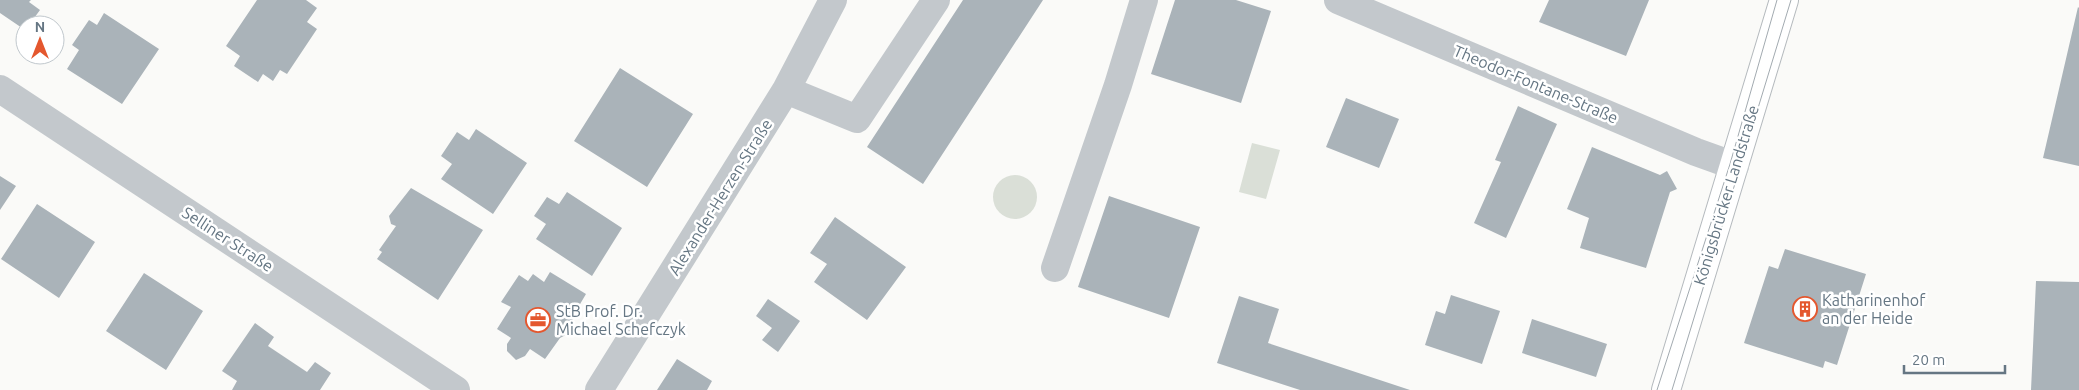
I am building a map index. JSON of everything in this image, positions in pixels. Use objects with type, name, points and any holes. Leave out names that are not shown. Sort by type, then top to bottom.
[{"type":"main road","name":"Königsbrücker Landstraße","points":[[1666,390],[1736,166],[1784,0]]},
{"type":"street","name":"Alexander-Herzen-Straße","points":[[599,390],[786,90],[833,0]]},
{"type":"street","points":[[786,90],[857,119],[936,0]]},
{"type":"street","points":[[1055,268],[1118,85],[1144,0]]},
{"type":"street","name":"Theodor-Fontane-Straße","points":[[1338,0],[1696,152],[1736,166]]},
{"type":"street","name":"Selliner Straße","points":[[0,89],[456,390]]},
{"type":"shaded area","points":[[1252,143],[1280,150],[1266,199],[1239,192]]},
{"type":"shaded area","points":[[1015,175],[1027,179],[1033,185],[1037,197],[1033,209],[1027,215],[1015,219],[1003,215],[997,209],[993,197],[997,185],[1003,179]]},
{"type":"building","points":[[0,0],[31,0],[29,2],[40,10],[36,15],[15,15],[15,23],[0,13]]},
{"type":"building","points":[[257,0],[306,0],[317,8],[307,22],[317,29],[287,74],[280,70],[273,81],[263,74],[258,82],[234,66],[240,56],[226,46]]},
{"type":"building","points":[[963,0],[1043,0],[923,184],[867,147]]},
{"type":"building","points":[[1175,0],[1236,0],[1271,11],[1241,103],[1151,74]]},
{"type":"building","points":[[1549,0],[1649,0],[1626,56],[1539,22]]},
{"type":"building","points":[[2079,8],[2079,166],[2043,158]]},
{"type":"building","points":[[104,13],[159,49],[122,104],[67,69],[79,50],[72,45],[89,20],[97,25]]},
{"type":"building","points":[[620,68],[693,114],[647,187],[574,141]]},
{"type":"building","points":[[1346,98],[1399,119],[1379,168],[1326,147]]},
{"type":"building","points":[[1518,106],[1557,124],[1506,238],[1474,223],[1501,162],[1495,160]]},
{"type":"building","points":[[476,129],[527,163],[493,214],[441,179],[452,164],[441,156],[457,132],[469,140]]},
{"type":"building","points":[[1592,147],[1660,175],[1667,171],[1677,189],[1670,192],[1646,268],[1580,248],[1589,218],[1567,209]]},
{"type":"building","points":[[0,176],[16,186],[0,210]]},
{"type":"building","points":[[411,188],[483,230],[438,300],[377,259],[382,252],[379,250],[396,226],[391,224],[389,216]]},
{"type":"building","points":[[567,192],[622,228],[592,276],[536,239],[546,224],[534,216],[547,197],[559,204]]},
{"type":"building","points":[[1109,196],[1200,227],[1169,318],[1078,287]]},
{"type":"building","points":[[37,204],[95,242],[59,298],[1,259]]},
{"type":"building","points":[[835,217],[906,267],[867,320],[814,282],[827,264],[810,253]]},
{"type":"building","name":"Katharinenhof an der Heide","points":[[1785,249],[1866,274],[1837,365],[1825,361],[1823,368],[1744,343],[1769,266],[1778,269]]},
{"type":"building","name":"StB Prof. Dr. Michael Schefczyk","points":[[550,272],[586,294],[573,316],[571,332],[560,338],[545,359],[530,349],[525,356],[516,360],[507,351],[507,344],[511,338],[497,329],[511,307],[501,302],[519,275],[528,281],[533,274],[544,282]]},
{"type":"building","points":[[144,273],[203,311],[166,370],[106,331]]},
{"type":"building","points":[[2036,281],[2079,282],[2079,390],[2031,390]]},
{"type":"building","points":[[1451,295],[1500,311],[1482,364],[1425,345],[1436,311],[1445,314]]},
{"type":"building","points":[[1239,296],[1279,309],[1268,343],[1410,390],[1300,390],[1217,363]]},
{"type":"building","points":[[768,299],[800,321],[778,352],[762,340],[772,328],[756,316]]},
{"type":"building","points":[[1532,319],[1607,344],[1596,377],[1522,353]]},
{"type":"building","points":[[255,323],[274,337],[268,346],[307,372],[315,362],[331,373],[320,390],[232,390],[237,381],[222,371]]},
{"type":"building","points":[[677,359],[712,381],[707,390],[657,390]]},
{"type":"tram line","points":[[1657,390],[1730,164],[1777,0]]},
{"type":"tram line","points":[[1672,390],[1791,0]]},
{"type":"place","name":"Katharinenhof an der Heide","points":[[1805,309]]},
{"type":"place","name":"StB Prof. Dr. Michael Schefczyk","points":[[538,320]]}]
